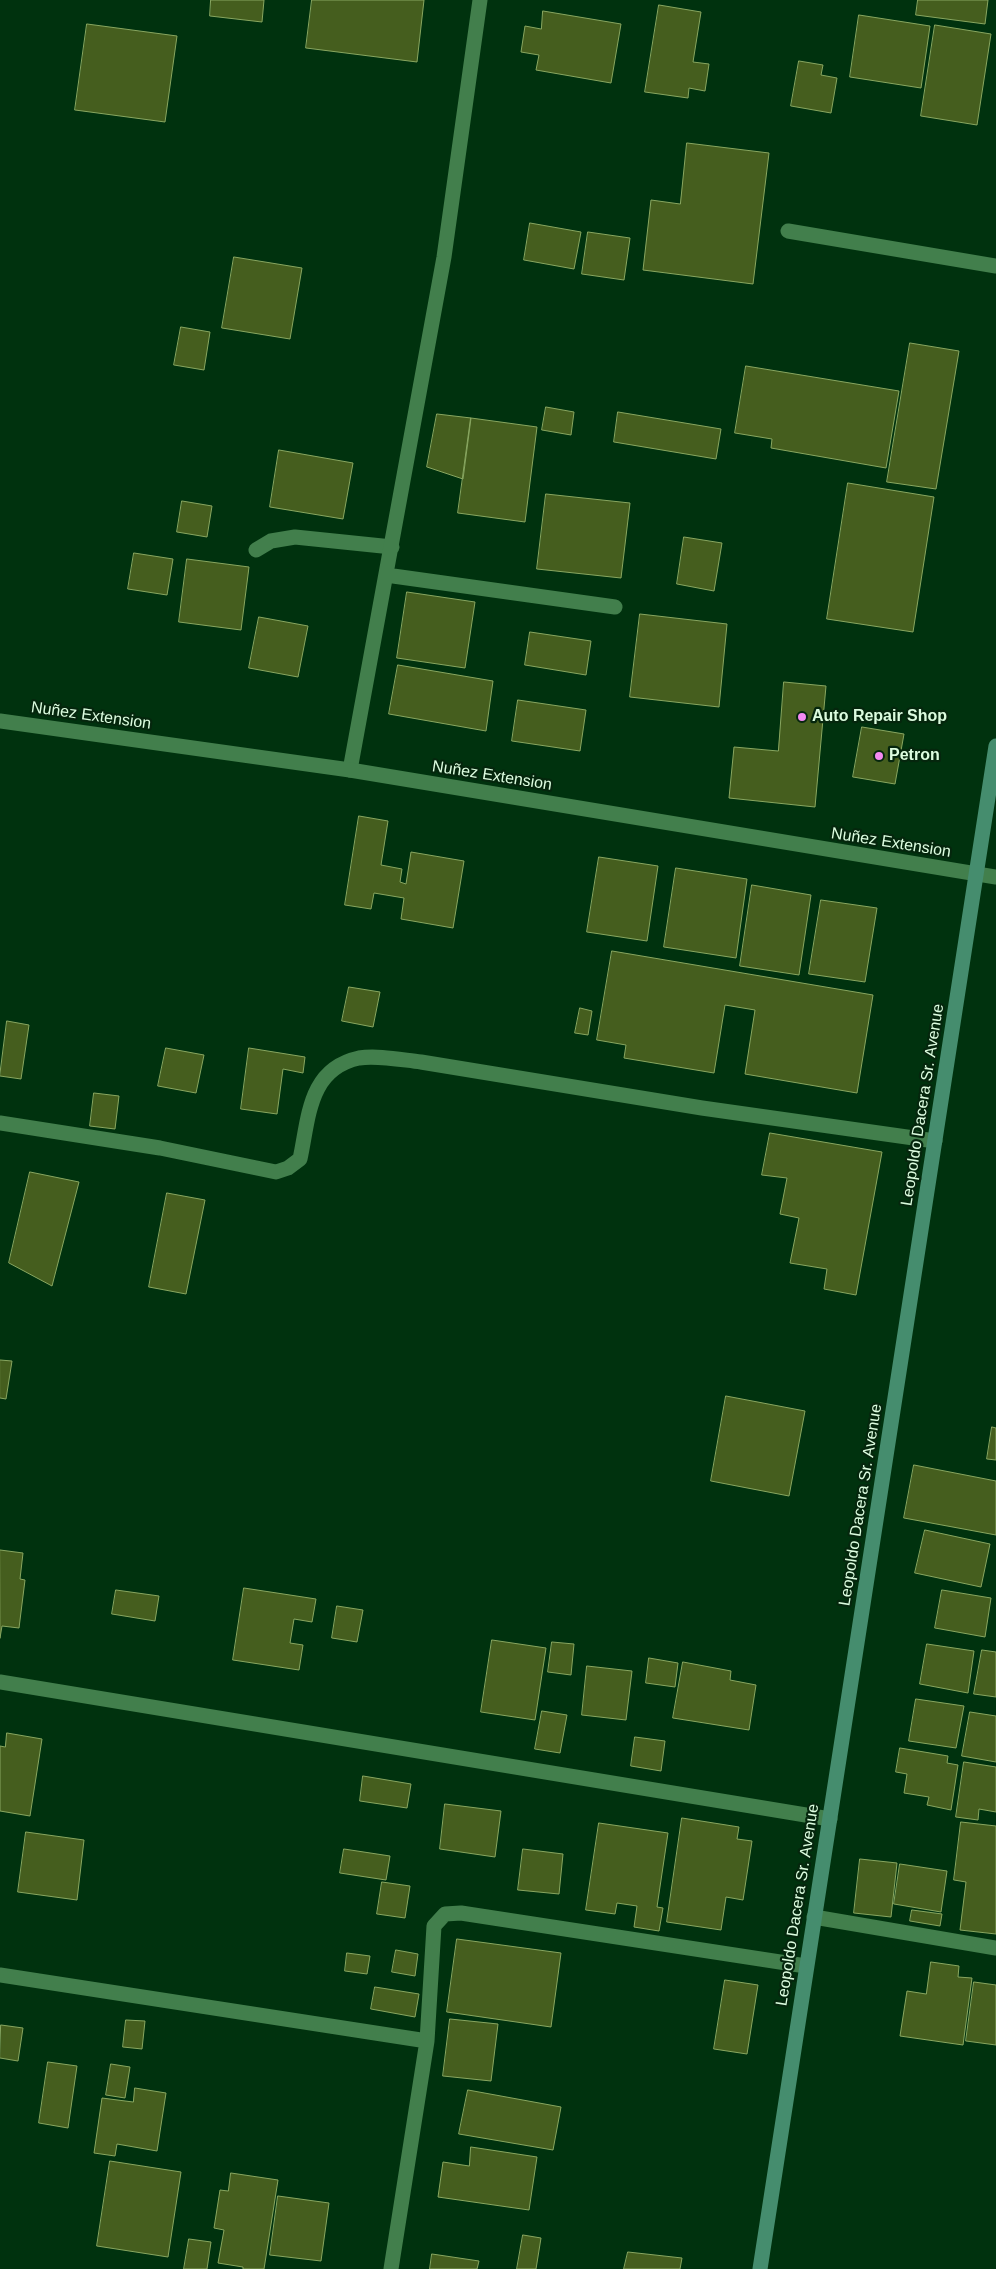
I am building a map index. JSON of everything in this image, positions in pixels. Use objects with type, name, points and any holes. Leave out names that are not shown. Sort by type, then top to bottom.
[{"type":"main road","name":"Leopoldo Dacera Sr. Avenue","points":[[760,2269],[996,746]]},
{"type":"street","points":[[350,770],[444,258],[480,0]]},
{"type":"street","points":[[788,231],[996,266]]},
{"type":"street","points":[[256,550],[272,541],[295,537],[392,548]]},
{"type":"street","points":[[386,575],[615,607]]},
{"type":"street","name":"Nuñez Extension","points":[[0,721],[350,770],[996,878]]},
{"type":"street","points":[[0,1123],[160,1148],[276,1172],[288,1168],[300,1159],[314,1095],[322,1078],[340,1066],[359,1058],[384,1058],[421,1062],[692,1107],[934,1141]]},
{"type":"street","points":[[0,1682],[830,1819]]},
{"type":"street","points":[[390,2269],[427,2041],[434,1926],[446,1914],[461,1913],[806,1966]]},
{"type":"street","points":[[814,1916],[996,1948]]},
{"type":"street","points":[[0,1974],[427,2041]]},
{"type":"building","points":[[211,0],[264,0],[262,22],[210,16]]},
{"type":"building","points":[[312,0],[424,0],[417,62],[306,48]]},
{"type":"building","points":[[918,0],[988,0],[985,24],[916,15]]},
{"type":"building","points":[[659,5],[701,12],[693,62],[709,64],[705,91],[689,88],[688,98],[645,92]]},
{"type":"building","points":[[543,11],[621,24],[611,83],[536,70],[539,55],[521,52],[525,26],[541,29]]},
{"type":"building","points":[[859,15],[930,26],[921,88],[850,77]]},
{"type":"building","points":[[87,24],[177,36],[165,122],[75,110]]},
{"type":"building","points":[[935,25],[991,34],[977,125],[921,116]]},
{"type":"building","points":[[799,61],[823,65],[821,75],[837,78],[831,113],[791,106]]},
{"type":"building","points":[[687,143],[769,153],[753,284],[643,270],[651,200],[680,204]]},
{"type":"building","points":[[530,223],[581,232],[574,269],[524,260]]},
{"type":"building","points":[[588,232],[630,238],[624,280],[582,274]]},
{"type":"building","points":[[234,257],[302,268],[290,339],[222,328]]},
{"type":"building","points":[[181,327],[210,332],[204,370],[174,365]]},
{"type":"building","points":[[910,343],[959,351],[936,489],[887,482]]},
{"type":"building","points":[[746,366],[899,391],[886,468],[771,448],[772,439],[735,433]]},
{"type":"building","points":[[546,407],[574,412],[571,435],[542,430]]},
{"type":"building","points":[[618,412],[721,429],[716,459],[614,442]]},
{"type":"building","points":[[437,414],[471,418],[463,479],[427,467]]},
{"type":"building","points":[[471,418],[537,427],[525,522],[458,513]]},
{"type":"building","points":[[279,450],[353,463],[343,519],[270,507]]},
{"type":"building","points":[[848,483],[934,497],[913,632],[827,619]]},
{"type":"building","points":[[546,494],[630,503],[621,578],[537,569]]},
{"type":"building","points":[[182,501],[212,506],[207,537],[177,532]]},
{"type":"building","points":[[684,537],[722,543],[714,591],[677,584]]},
{"type":"building","points":[[134,553],[173,559],[167,595],[128,589]]},
{"type":"building","points":[[187,559],[249,567],[241,630],[179,622]]},
{"type":"building","points":[[407,592],[475,602],[465,668],[397,658]]},
{"type":"building","points":[[640,614],[727,624],[719,707],[630,697]]},
{"type":"building","points":[[259,617],[308,626],[298,677],[249,668]]},
{"type":"building","points":[[530,632],[591,641],[586,675],[525,665]]},
{"type":"building","points":[[398,665],[493,681],[486,731],[389,714]]},
{"type":"building","name":"Auto Repair Shop","points":[[784,682],[826,686],[815,807],[729,798],[734,747],[778,751]]},
{"type":"building","points":[[518,700],[586,710],[580,751],[512,741]]},
{"type":"building","name":"Petron","points":[[862,727],[904,734],[895,784],[853,777]]},
{"type":"building","points":[[359,816],[388,821],[381,865],[402,869],[400,882],[406,884],[411,852],[464,861],[453,928],[401,919],[404,898],[374,893],[371,909],[345,905]]},
{"type":"building","points":[[599,857],[658,866],[647,941],[587,932]]},
{"type":"building","points":[[676,868],[747,879],[736,958],[664,947]]},
{"type":"building","points":[[752,885],[811,895],[799,975],[740,966]]},
{"type":"building","points":[[821,900],[877,908],[865,982],[809,974]]},
{"type":"building","points":[[612,951],[873,995],[857,1093],[745,1074],[755,1010],[725,1005],[714,1073],[624,1058],[626,1045],[597,1040]]},
{"type":"building","points":[[349,987],[380,992],[373,1027],[342,1021]]},
{"type":"building","points":[[580,1008],[592,1011],[588,1035],[575,1033]]},
{"type":"building","points":[[7,1021],[29,1025],[21,1079],[0,1076]]},
{"type":"building","points":[[166,1048],[204,1055],[196,1093],[158,1086]]},
{"type":"building","points":[[249,1048],[305,1057],[303,1073],[283,1069],[277,1114],[241,1109]]},
{"type":"building","points":[[94,1093],[119,1096],[115,1129],[90,1126]]},
{"type":"building","points":[[770,1133],[882,1152],[856,1295],[824,1289],[827,1269],[790,1263],[799,1218],[780,1214],[787,1178],[762,1175]]},
{"type":"building","points":[[30,1172],[79,1182],[52,1286],[9,1263]]},
{"type":"building","points":[[167,1193],[205,1200],[186,1294],[149,1287]]},
{"type":"building","points":[[0,1360],[12,1361],[6,1399],[0,1398]]},
{"type":"building","points":[[726,1396],[805,1411],[789,1496],[711,1481]]},
{"type":"building","points":[[992,1427],[996,1428],[996,1460],[987,1459]]},
{"type":"building","points":[[914,1465],[996,1481],[996,1535],[904,1518]]},
{"type":"building","points":[[925,1530],[990,1544],[981,1587],[915,1573]]},
{"type":"building","points":[[0,1550],[23,1553],[20,1579],[25,1580],[19,1628],[2,1626],[0,1638]]},
{"type":"building","points":[[244,1588],[316,1599],[312,1622],[294,1619],[290,1643],[303,1645],[299,1670],[233,1660]]},
{"type":"building","points":[[116,1590],[159,1596],[155,1621],[112,1614]]},
{"type":"building","points":[[942,1590],[991,1598],[985,1637],[935,1628]]},
{"type":"building","points":[[337,1606],[363,1610],[357,1642],[332,1638]]},
{"type":"building","points":[[492,1640],[546,1648],[535,1720],[481,1712]]},
{"type":"building","points":[[552,1642],[574,1644],[571,1675],[548,1672]]},
{"type":"building","points":[[927,1644],[974,1651],[968,1693],[920,1684]]},
{"type":"building","points":[[982,1650],[996,1652],[996,1697],[974,1694]]},
{"type":"building","points":[[649,1658],[678,1663],[675,1687],[646,1683]]},
{"type":"building","points":[[683,1662],[731,1671],[730,1680],[756,1685],[749,1730],[673,1718]]},
{"type":"building","points":[[587,1666],[632,1671],[626,1720],[582,1715]]},
{"type":"building","points":[[916,1699],[964,1706],[956,1748],[909,1741]]},
{"type":"building","points":[[542,1711],[567,1715],[560,1753],[535,1749]]},
{"type":"building","points":[[970,1712],[996,1716],[996,1762],[962,1756]]},
{"type":"building","points":[[7,1733],[42,1739],[30,1816],[0,1811],[0,1746],[5,1747]]},
{"type":"building","points":[[635,1737],[665,1741],[661,1771],[631,1766]]},
{"type":"building","points":[[900,1748],[948,1756],[947,1763],[958,1765],[951,1810],[927,1805],[929,1797],[904,1793],[907,1774],[896,1772]]},
{"type":"building","points":[[964,1762],[996,1767],[996,1812],[979,1809],[978,1820],[956,1817]]},
{"type":"building","points":[[363,1776],[411,1784],[407,1808],[360,1801]]},
{"type":"building","points":[[445,1804],[501,1811],[495,1857],[440,1849]]},
{"type":"building","points":[[682,1818],[739,1827],[737,1839],[752,1841],[743,1900],[726,1897],[721,1930],[667,1922]]},
{"type":"building","points":[[961,1822],[996,1826],[996,1934],[960,1930],[966,1882],[954,1880]]},
{"type":"building","points":[[599,1823],[668,1833],[657,1907],[663,1908],[659,1931],[634,1927],[637,1906],[617,1903],[615,1914],[586,1910]]},
{"type":"building","points":[[26,1832],[84,1840],[77,1900],[18,1892]]},
{"type":"building","points":[[344,1849],[390,1856],[386,1880],[340,1873]]},
{"type":"building","points":[[523,1849],[563,1854],[559,1894],[518,1890]]},
{"type":"building","points":[[860,1859],[897,1863],[891,1917],[854,1913]]},
{"type":"building","points":[[900,1864],[947,1871],[941,1912],[894,1904]]},
{"type":"building","points":[[382,1882],[410,1886],[405,1918],[377,1914]]},
{"type":"building","points":[[912,1910],[942,1914],[940,1926],[910,1921]]},
{"type":"building","points":[[457,1939],[561,1953],[551,2027],[447,2012]]},
{"type":"building","points":[[396,1950],[418,1954],[415,1976],[392,1972]]},
{"type":"building","points":[[347,1953],[370,1956],[367,1974],[345,1971]]},
{"type":"building","points":[[931,1962],[959,1966],[958,1977],[972,1978],[963,2045],[900,2036],[907,1991],[926,1994]]},
{"type":"building","points":[[725,1980],[758,1985],[747,2054],[714,2049]]},
{"type":"building","points":[[974,1982],[996,1985],[996,2045],[966,2041]]},
{"type":"building","points":[[375,1987],[419,1994],[415,2017],[371,2009]]},
{"type":"building","points":[[450,2019],[498,2024],[491,2081],[443,2076]]},
{"type":"building","points":[[126,2020],[145,2021],[142,2049],[123,2047]]},
{"type":"building","points":[[1,2025],[23,2028],[18,2061],[0,2058]]},
{"type":"building","points":[[48,2062],[77,2066],[68,2128],[39,2123]]},
{"type":"building","points":[[111,2064],[130,2067],[125,2098],[106,2095]]},
{"type":"building","points":[[135,2088],[166,2093],[157,2151],[117,2144],[115,2156],[94,2153],[102,2098],[133,2102]]},
{"type":"building","points":[[468,2090],[561,2107],[553,2150],[459,2134]]},
{"type":"building","points":[[471,2147],[537,2157],[529,2210],[438,2197],[443,2162],[469,2166]]},
{"type":"building","points":[[110,2161],[181,2172],[168,2257],[97,2246]]},
{"type":"building","points":[[231,2173],[278,2180],[264,2269],[243,2269],[243,2267],[218,2263],[224,2230],[214,2228],[220,2190],[228,2191]]},
{"type":"building","points":[[278,2196],[329,2203],[321,2261],[270,2255]]},
{"type":"building","points":[[523,2235],[541,2238],[536,2269],[517,2269]]},
{"type":"building","points":[[189,2239],[211,2242],[207,2269],[184,2269]]},
{"type":"building","points":[[628,2252],[682,2258],[680,2269],[624,2269]]},
{"type":"building","points":[[432,2254],[479,2261],[477,2269],[430,2269]]},
{"type":"place","name":"Auto Repair Shop","points":[[802,717]]},
{"type":"place","name":"Petron","points":[[879,756]]}]
